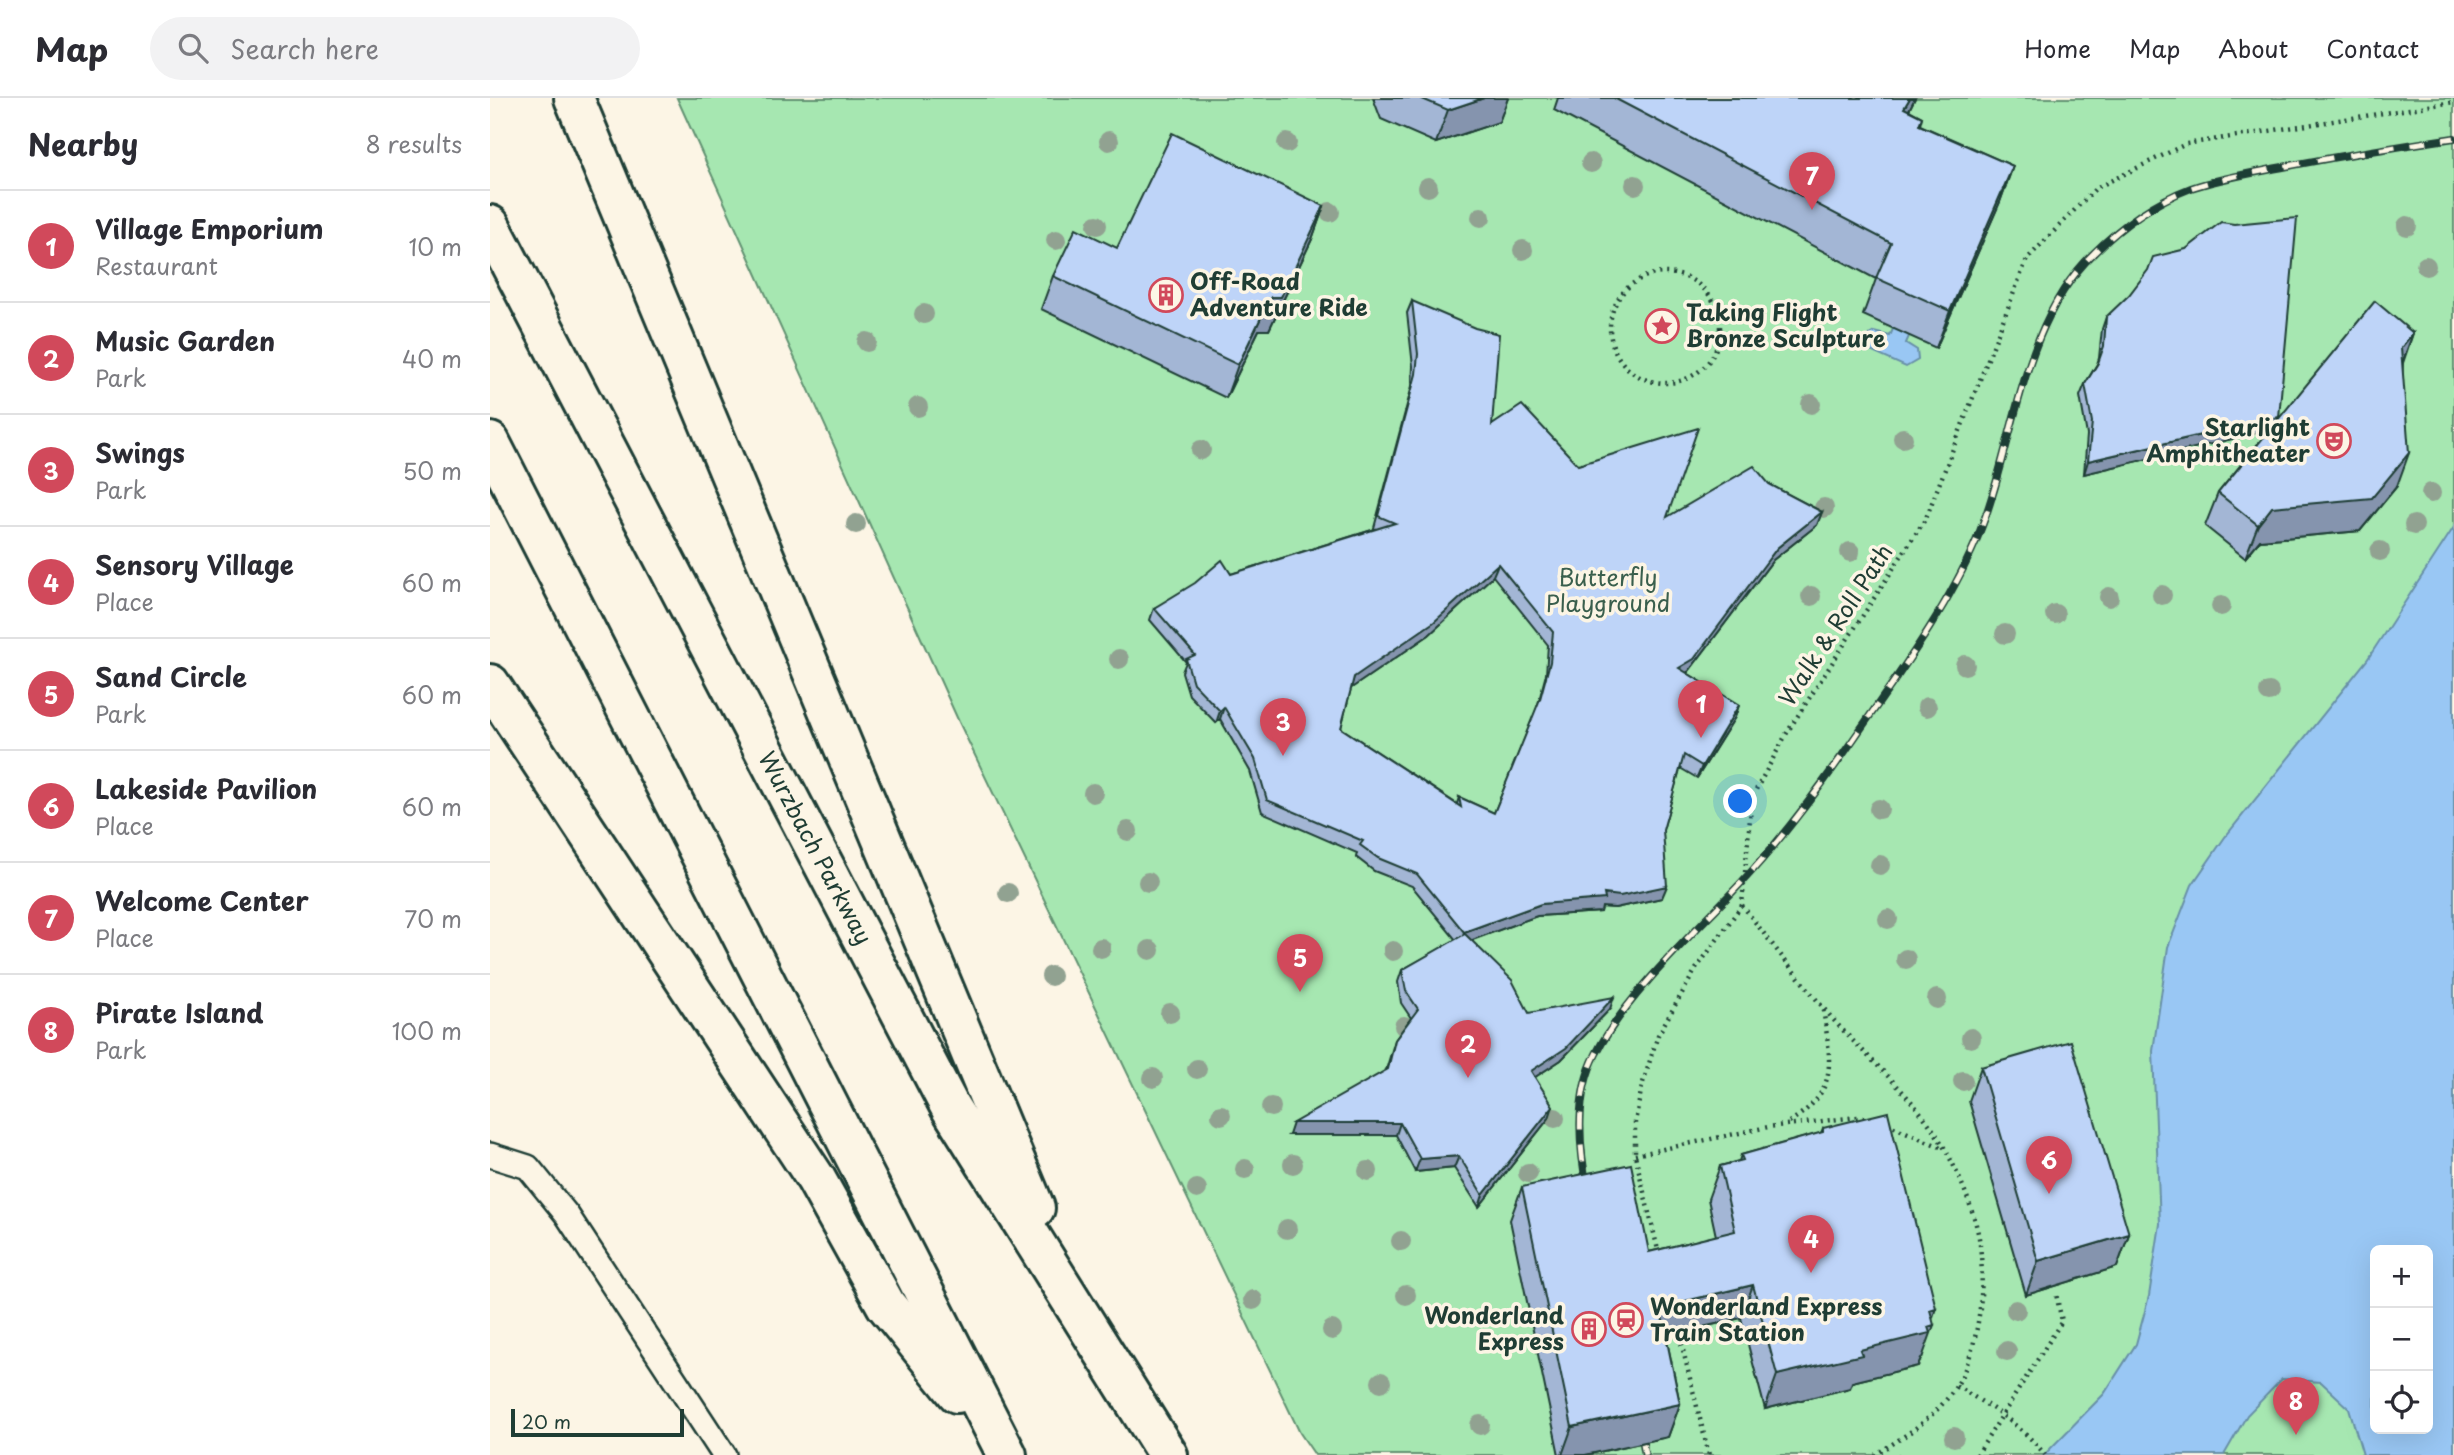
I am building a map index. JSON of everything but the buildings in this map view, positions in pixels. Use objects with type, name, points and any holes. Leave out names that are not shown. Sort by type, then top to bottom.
[{"type":"highway","points":[[574,98],[1077,1310]]},
{"type":"highway","name":"Wurzbach Parkway","points":[[490,225],[950,1107],[1168,1455]]},
{"type":"highway","points":[[490,442],[1006,1453]]},
{"type":"highway","points":[[490,684],[816,1179],[886,1305],[1006,1453]]},
{"type":"lane","points":[[490,1155],[528,1167],[567,1215],[724,1455]]},
{"type":"path","name":"Walk & Roll Path","points":[[1661,1260],[1635,1156],[1635,1122],[1642,1086],[1658,1035],[1696,970],[1742,905],[1752,797],[1788,731],[1926,518],[2027,259],[2096,188],[2186,144],[2454,102]]},
{"type":"path","points":[[1659,273],[1684,276],[1706,290],[1716,304],[1719,338],[1712,356],[1699,371],[1682,380],[1652,382],[1629,370],[1617,356],[1610,338],[1611,318],[1616,300],[1642,277],[1659,273]]},
{"type":"path","points":[[1742,905],[1823,1006],[1906,1093],[1944,1148],[1966,1200],[1979,1249],[1981,1295],[1976,1329],[1956,1386],[1937,1411],[1916,1429],[1875,1455]]},
{"type":"path","points":[[1785,1124],[1818,1101],[1826,1084],[1828,1047],[1823,1006]]},
{"type":"path","points":[[1635,1156],[1785,1124],[1858,1117],[1911,1132],[1944,1148]]},
{"type":"path","points":[[1977,1455],[2062,1321],[2056,1294]]},
{"type":"path","points":[[1677,1325],[1709,1455]]},
{"type":"path","points":[[1956,1386],[2004,1415],[2034,1441],[2045,1455]]},
{"type":"green space","name":"Butterfly Playground","points":[[677,98],[2454,98],[2454,1455],[1315,1455],[1300,1433],[959,722]]},
{"type":"water","points":[[1960,171],[1978,179],[1906,343],[1917,350],[1918,360],[1906,367],[1866,348],[1866,337],[1874,332],[1890,336]]},
{"type":"water","points":[[2454,527],[2454,1455],[2363,1455],[2349,1408],[2321,1382],[2282,1379],[2247,1415],[2224,1455],[2044,1455],[2104,1394],[2136,1344],[2149,1296],[2160,1224],[2153,1051],[2168,947],[2192,885],[2225,837],[2367,660]]},
{"type":"railway","points":[[1588,1193],[1580,1122],[1584,1087],[1596,1054],[1625,1009],[1643,987],[1756,867],[1800,813],[1888,690],[1936,617],[1976,541],[2034,352],[2049,316],[2068,283],[2114,234],[2164,200],[2191,188],[2293,165],[2454,138]]},
{"type":"railway","points":[[1643,1443],[1645,1455]]},
{"type":"place","name":"Welcome Center","points":[[1812,210]]},
{"type":"place","name":"Off-Road Adventure Ride","points":[[1166,295]]},
{"type":"place","name":"Taking Flight Bronze Sculpture","points":[[1662,326]]},
{"type":"place","name":"Starlight Amphitheater","points":[[2334,441]]},
{"type":"place","name":"Village Emporium","points":[[1701,738]]},
{"type":"place","name":"Swings","points":[[1283,756]]},
{"type":"place","name":"Sand Circle","points":[[1300,992]]},
{"type":"place","name":"Music Garden","points":[[1468,1078]]},
{"type":"place","name":"Lakeside Pavilion","points":[[2049,1194]]},
{"type":"place","name":"Sensory Village","points":[[1811,1273]]},
{"type":"place","name":"Wonderland Express Train Station","points":[[1626,1320]]},
{"type":"place","name":"Wonderland Express","points":[[1589,1329]]},
{"type":"place","name":"Pirate Island","points":[[2296,1435]]}]
